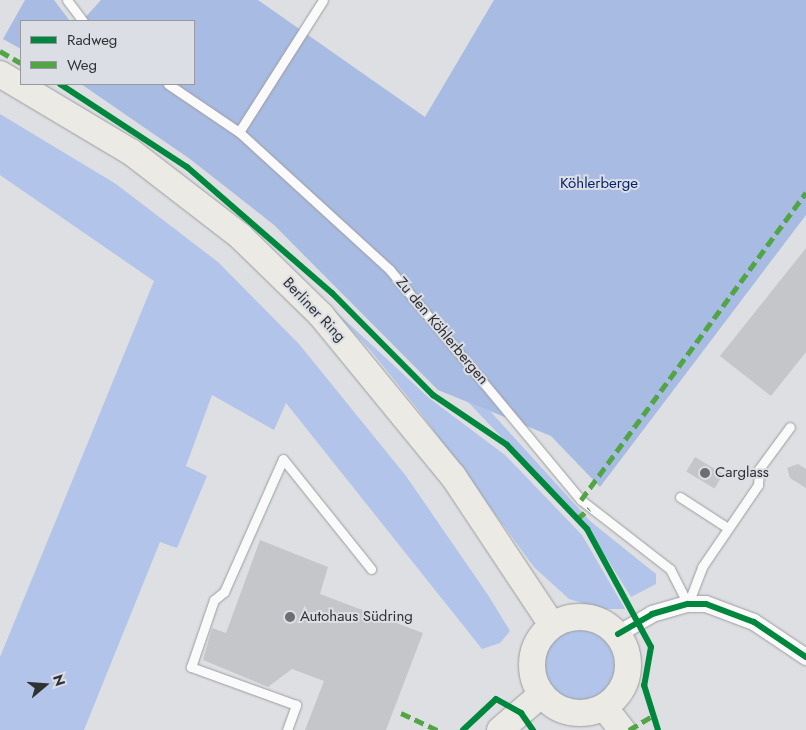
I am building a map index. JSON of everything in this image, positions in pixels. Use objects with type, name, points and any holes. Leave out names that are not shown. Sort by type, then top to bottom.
[{"type":"main road","name":"Berliner Ring","points":[[0,74],[132,152],[240,236],[322,315],[453,476],[552,625]]},
{"type":"main road","points":[[587,617],[604,623],[618,634],[627,653],[627,674],[619,693],[604,707],[571,712],[555,706],[542,694],[533,677],[532,658],[539,640],[552,625],[569,618],[587,617]]},
{"type":"main road","points":[[500,730],[542,694]]},
{"type":"main road","points":[[604,707],[622,730]]},
{"type":"street","points":[[618,634],[652,614],[688,604],[730,610],[806,657]]},
{"type":"lane","points":[[67,0],[82,20]]},
{"type":"lane","points":[[239,132],[323,0]]},
{"type":"lane","name":"Zu den Köhlerbergen","points":[[169,85],[239,132],[390,270],[581,500],[670,569],[688,604]]},
{"type":"lane","points":[[688,604],[702,567],[758,485],[759,469],[790,427]]},
{"type":"lane","points":[[287,730],[296,705],[191,667],[214,600],[224,592],[283,458],[371,569]]},
{"type":"lane","points":[[680,498],[728,528]]},
{"type":"shaded area","points":[[0,114],[116,184],[218,262],[299,344],[406,476],[488,595],[510,631],[500,643],[482,649],[286,403],[274,430],[212,395],[186,466],[207,476],[177,548],[160,542],[84,730],[0,730],[0,657],[154,281],[0,175]]},
{"type":"shaded area","points":[[319,296],[429,398],[505,455],[582,535],[625,609],[602,609],[569,599],[534,567],[420,412],[371,351]]},
{"type":"shaded area","points":[[468,402],[490,411],[590,521],[656,574],[656,584],[631,597],[588,528]]},
{"type":"shaded area","points":[[586,630],[605,640],[613,652],[615,666],[613,680],[605,692],[593,700],[572,702],[553,692],[545,680],[543,659],[553,640],[565,632]]},
{"type":"green space","points":[[25,0],[54,0],[69,20],[20,20],[20,48],[3,39]]},
{"type":"green space","name":"Köhlerberge","points":[[101,0],[258,0],[425,117],[494,0],[806,0],[806,215],[600,487],[551,436],[438,390],[274,225],[190,159],[82,85],[195,85],[195,20],[83,20]]},
{"type":"building","points":[[806,248],[806,352],[771,396],[720,356]]},
{"type":"building","name":"Carglass","points":[[695,457],[723,474],[715,489],[686,472]]},
{"type":"building","points":[[798,464],[806,469],[806,488],[790,478],[787,468]]},
{"type":"building","points":[[260,540],[328,567],[320,594],[423,633],[386,730],[305,730],[324,681],[292,669],[268,687],[203,660],[212,628],[226,633]]},
{"type":"marked path","points":[[0,51],[20,62]]},
{"type":"marked path","points":[[581,500],[806,193]]},
{"type":"marked path","points":[[577,519],[589,509]]},
{"type":"marked path","points":[[401,713],[437,730]]},
{"type":"marked path","points":[[629,730],[651,717]]},
{"type":"cycle path","points":[[62,85],[187,167],[332,293],[433,395],[507,445],[587,529],[651,647],[644,685],[658,730]]},
{"type":"cycle path","points":[[618,634],[652,614],[688,604],[706,604],[754,622],[806,657]]},
{"type":"cycle path","points":[[463,730],[496,699],[521,713],[533,730]]},
{"type":"place","name":"Carglass","points":[[705,473]]},
{"type":"place","name":"Autohaus Südring","points":[[290,617]]}]
